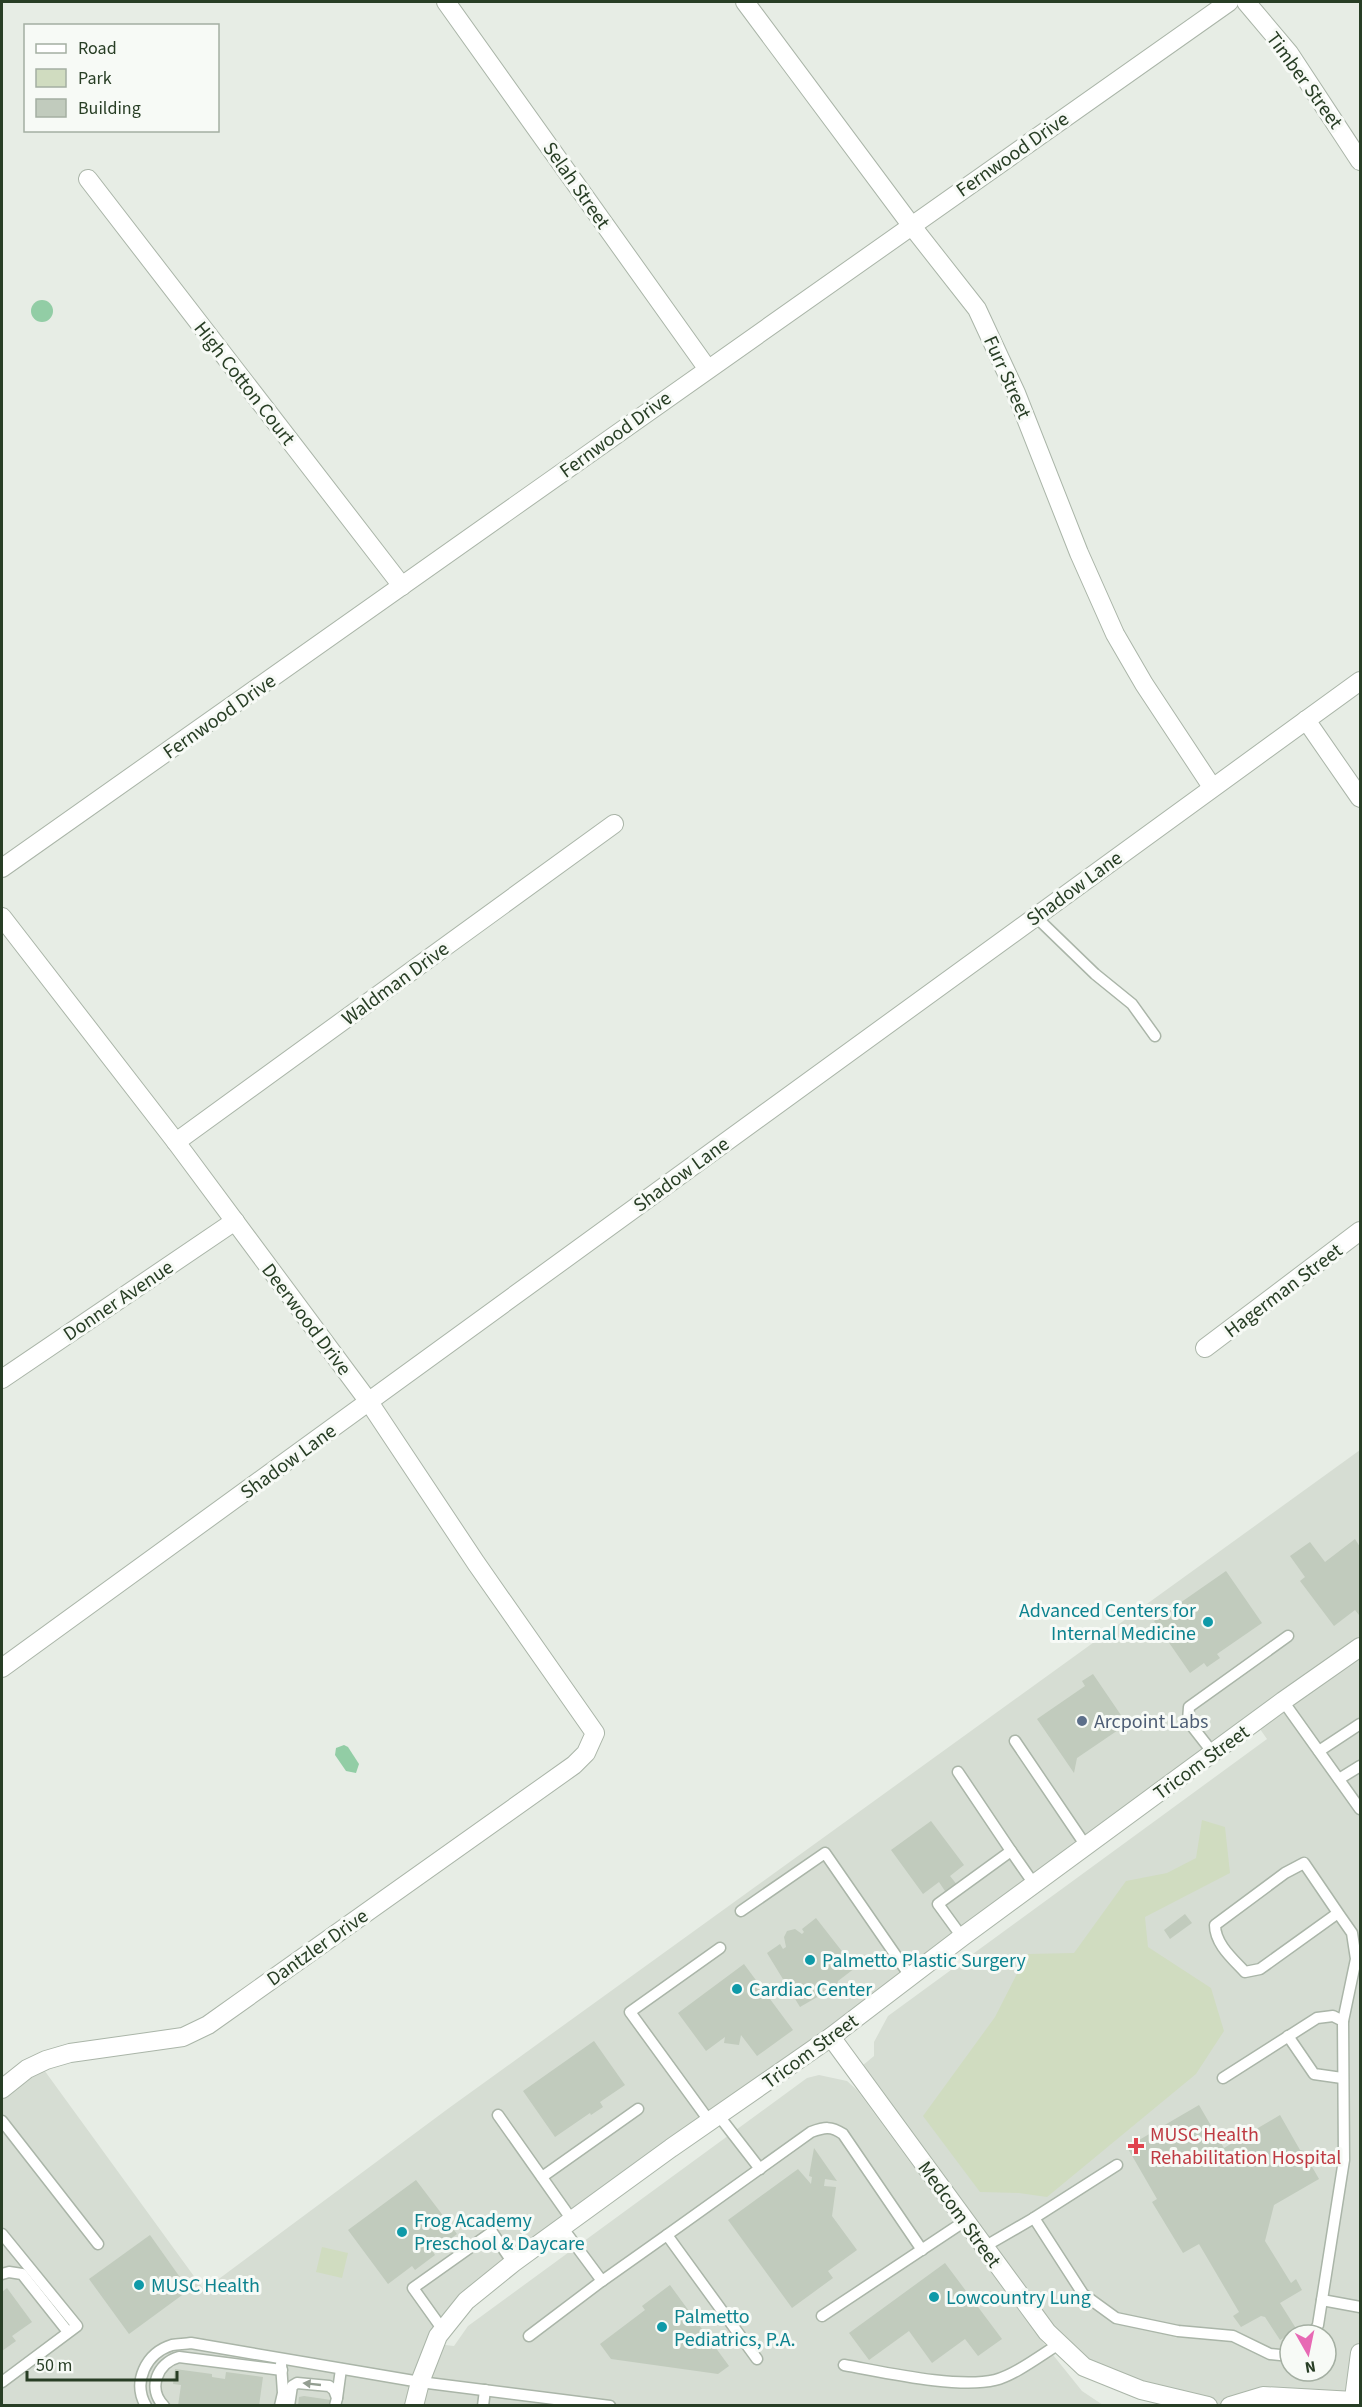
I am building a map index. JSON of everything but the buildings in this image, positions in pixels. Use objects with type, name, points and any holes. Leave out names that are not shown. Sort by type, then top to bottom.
[{"type":"street","name":"Selah Street","points":[[446,2],[708,368]]},
{"type":"street","name":"Furr Street","points":[[745,2],[911,225],[977,309],[1016,393],[1079,553],[1115,634],[1144,684],[1212,788]]},
{"type":"street","name":"Fernwood Drive","points":[[2,868],[1229,2]]},
{"type":"street","name":"Timber Street","points":[[1246,2],[1289,53],[1360,161]]},
{"type":"street","name":"High Cotton Court","points":[[88,179],[402,586]]},
{"type":"street","name":"Shadow Lane","points":[[2,1668],[1360,681]]},
{"type":"street","points":[[1306,720],[1360,798]]},
{"type":"street","name":"Waldman Drive","points":[[176,1142],[614,824]]},
{"type":"street","name":"Deerwood Drive","points":[[2,917],[176,1142],[369,1402],[476,1563],[595,1733]]},
{"type":"street","name":"Donner Avenue","points":[[2,1379],[235,1221]]},
{"type":"street","name":"Hagerman Street","points":[[1205,1348],[1360,1231]]},
{"type":"street","name":"Tricom Street","points":[[416,2404],[420,2382],[438,2336],[466,2301],[513,2263],[670,2148],[831,2037],[962,1937],[1360,1647]]},
{"type":"street","name":"Dantzler Drive","points":[[2,2089],[27,2069],[46,2060],[70,2053],[183,2037],[208,2025],[574,1765],[586,1753],[595,1733]]},
{"type":"street","name":"Medcom Street","points":[[831,2037],[1047,2332],[1084,2367],[1166,2401],[1208,2406]]},
{"type":"street","points":[[1230,2406],[1263,2396],[1353,2403],[1360,2353]]},
{"type":"lane","points":[[1035,915],[1095,974],[1132,1004],[1155,1036]]},
{"type":"lane","points":[[1213,1753],[1188,1721],[1189,1707],[1288,1636]]},
{"type":"lane","points":[[1283,1701],[1360,1809]]},
{"type":"lane","points":[[1319,1751],[1360,1724]]},
{"type":"lane","points":[[1015,1741],[1086,1846]]},
{"type":"lane","points":[[1339,1779],[1360,1766]]},
{"type":"lane","points":[[958,1772],[1034,1884]]},
{"type":"lane","points":[[962,1937],[938,1904],[1011,1851]]},
{"type":"lane","points":[[741,1911],[825,1853],[910,1976]]},
{"type":"lane","points":[[1318,2323],[1344,2160],[1343,2021],[1356,1959],[1352,1933],[1304,1863],[1285,1873],[1215,1925],[1218,1939],[1245,1972],[1260,1969],[1338,1913]]},
{"type":"lane","points":[[720,1948],[630,2012],[715,2119],[760,2169]]},
{"type":"lane","points":[[1223,2078],[1317,2018],[1333,2016],[1343,2021]]},
{"type":"lane","points":[[1288,2036],[1314,2074],[1342,2079]]},
{"type":"lane","points":[[542,2177],[638,2109]]},
{"type":"lane","points":[[498,2115],[542,2177],[567,2223],[603,2280]]},
{"type":"lane","points":[[2,2121],[98,2244]]},
{"type":"lane","points":[[529,2336],[603,2280],[811,2132],[824,2127],[833,2127],[843,2134],[922,2250]]},
{"type":"lane","points":[[984,2247],[1117,2165]]},
{"type":"lane","points":[[1034,2217],[1083,2294],[1116,2318],[1178,2331],[1233,2336],[1270,2354],[1278,2355]]},
{"type":"lane","points":[[822,2316],[965,2221]]},
{"type":"lane","points":[[443,2330],[413,2288],[492,2232],[513,2263]]},
{"type":"lane","points":[[2,2234],[77,2326],[2,2382]]},
{"type":"lane","points":[[668,2235],[757,2360]]},
{"type":"lane","points":[[2,2274],[9,2272],[22,2274],[68,2332]]},
{"type":"lane","points":[[1322,2300],[1360,2307]]},
{"type":"lane","points":[[146,2406],[141,2397],[141,2373],[152,2357],[171,2345],[191,2343],[420,2382],[610,2406]]},
{"type":"lane","points":[[844,2366],[932,2379],[974,2382],[997,2380],[1059,2343]]},
{"type":"lane","points":[[164,2406],[158,2398],[156,2379],[165,2364],[179,2357],[282,2370]]},
{"type":"lane","points":[[280,2358],[283,2393],[280,2406]]},
{"type":"lane","points":[[336,2402],[341,2368]]},
{"type":"lane","points":[[289,2406],[292,2386],[297,2383],[329,2386],[334,2390],[336,2402]]},
{"type":"lane","points":[[483,2406],[485,2390]]},
{"type":"shaded area","points":[[42,300],[50,303],[53,311],[50,319],[42,322],[34,319],[31,311],[34,303]]},
{"type":"shaded area","points":[[1360,1450],[1360,2405],[1354,2401],[1208,2405],[1084,2367],[856,2071],[874,2056],[874,2042],[888,2016],[1267,1739],[1255,1722],[513,2263],[436,2344],[454,2346],[468,2326],[807,2078],[819,2075],[847,2081],[857,2090],[1041,2340],[1082,2391],[1103,2405],[2,2406],[2,2089],[39,2063],[204,2290],[449,2108]]},
{"type":"shaded area","points":[[344,1745],[348,1747],[359,1764],[356,1773],[346,1771],[335,1755],[336,1748]]},
{"type":"green space","points":[[1202,1820],[1225,1827],[1230,1873],[1145,1917],[1148,1947],[1211,1988],[1224,2031],[1196,2074],[1047,2197],[1019,2193],[980,2192],[923,2116],[995,2017],[1027,1954],[1074,1953],[1126,1881],[1167,1873],[1196,1858]]},
{"type":"green space","points":[[322,2247],[348,2253],[342,2278],[316,2272]]},
{"type":"place","name":"Advanced Centers for Internal Medicine","points":[[1208,1622]]},
{"type":"place","name":"Arcpoint Labs","points":[[1082,1721]]},
{"type":"place","name":"Palmetto Plastic Surgery","points":[[810,1960]]},
{"type":"place","name":"Cardiac Center","points":[[737,1989]]},
{"type":"place","name":"MUSC Health Rehabilitation Hospital","points":[[1136,2146]]},
{"type":"place","name":"Frog Academy Preschool & Daycare","points":[[402,2232]]},
{"type":"place","name":"MUSC Health","points":[[139,2285]]},
{"type":"place","name":"Lowcountry Lung","points":[[934,2297]]},
{"type":"place","name":"Palmetto Pediatrics, P.A.","points":[[662,2327]]}]
